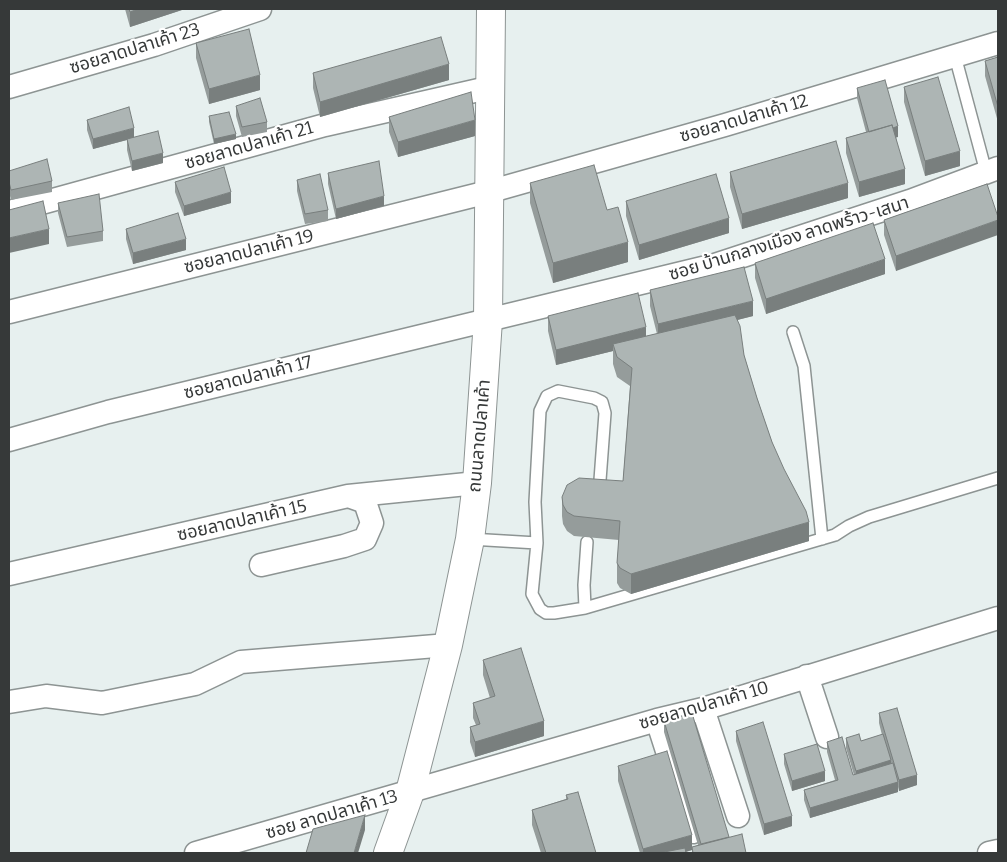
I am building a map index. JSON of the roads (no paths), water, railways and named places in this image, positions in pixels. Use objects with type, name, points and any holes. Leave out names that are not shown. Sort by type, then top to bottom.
[{"type":"main road","name":"ถนนลาดปลาเค้า","points":[[388,853],[410,792],[448,645],[470,539],[477,483],[488,320],[488,192],[492,87],[491,9]]},
{"type":"street","name":"ซอยลาดปลาเค้า 23","points":[[9,87],[154,45],[260,9]]},
{"type":"street","name":"ซอยลาดปลาเค้า 12","points":[[488,192],[725,125],[998,43]]},
{"type":"street","name":"ซอยลาดปลาเค้า 21","points":[[9,212],[326,125],[492,87]]},
{"type":"street","name":"ซอย บ้านกลางเมือง ลาดพร้าว-เสนา","points":[[488,320],[715,266],[910,201],[992,170]]},
{"type":"street","name":"ซอยลาดปลาเค้า 19","points":[[9,312],[488,192]]},
{"type":"street","name":"ซอยลาดปลาเค้า 17","points":[[9,440],[108,412],[488,320]]},
{"type":"street","name":"ซอยลาดปลาเค้า 15","points":[[9,574],[348,496],[477,483]]},
{"type":"street","points":[[261,566],[366,539],[372,523],[366,502],[348,496]]},
{"type":"street","name":"ซอยลาดปลาเค้า 10","points":[[410,792],[657,720],[703,709],[998,618]]},
{"type":"street","points":[[9,702],[46,696],[102,703],[195,684],[241,662],[448,645]]},
{"type":"street","points":[[807,676],[827,737]]},
{"type":"street","points":[[703,709],[738,816]]},
{"type":"street","points":[[657,720],[693,832]]},
{"type":"street","name":"ซอย ลาดปลาเค้า 13","points":[[196,853],[410,792]]},
{"type":"street","points":[[989,853],[998,851]]},
{"type":"lane","points":[[955,56],[992,170]]},
{"type":"lane","points":[[793,332],[804,366],[822,539]]},
{"type":"lane","points":[[600,480],[605,413],[602,402],[594,398],[558,391],[547,396],[540,411],[535,502],[537,543],[532,594],[540,610],[546,613],[554,614],[585,608],[836,535],[849,526],[878,514],[950,494],[998,478]]},
{"type":"lane","points":[[470,539],[537,543]]},
{"type":"lane","points":[[585,608],[584,585],[587,542]]}]
